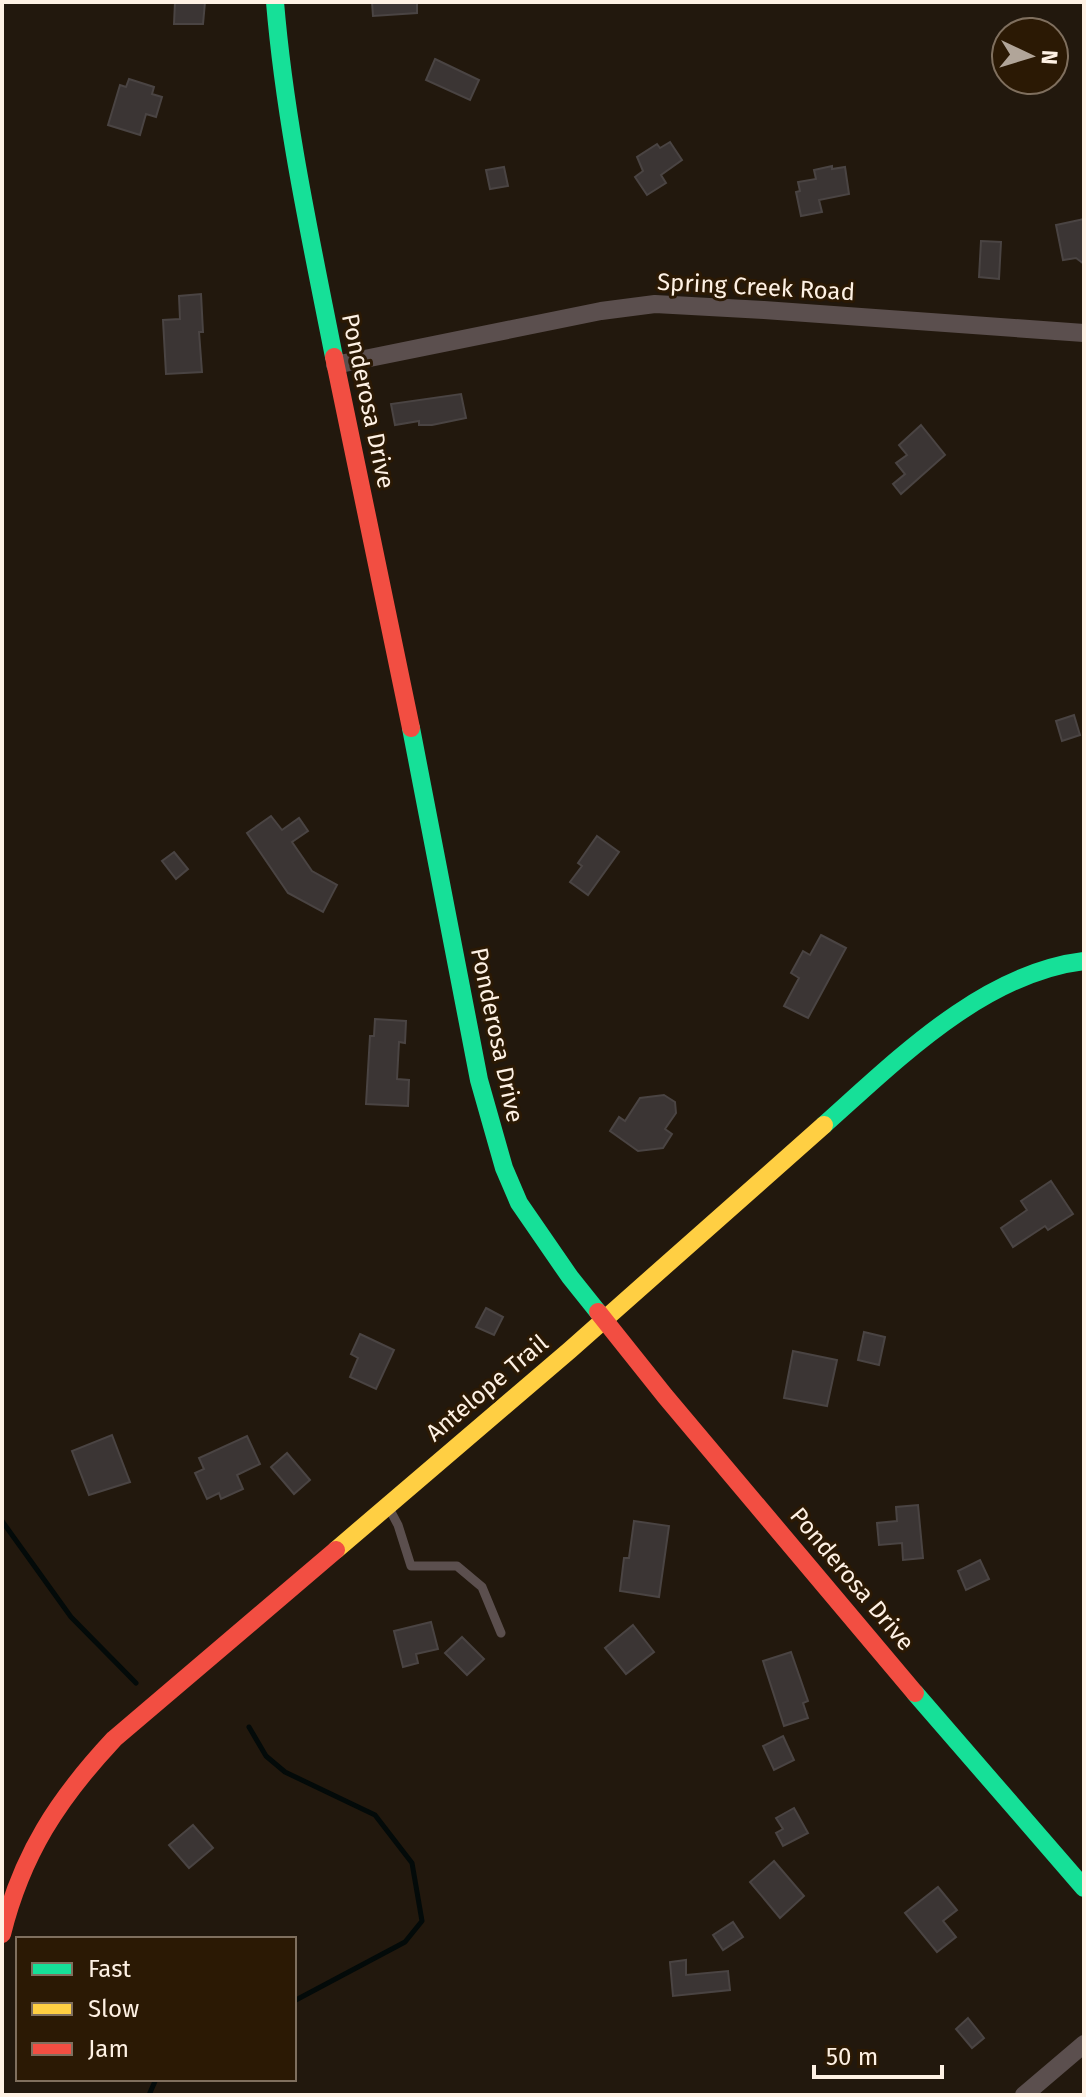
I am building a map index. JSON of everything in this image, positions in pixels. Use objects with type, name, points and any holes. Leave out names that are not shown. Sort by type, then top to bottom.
[{"type":"street","name":"Ponderosa Drive","points":[[275,2],[295,152],[335,365],[490,1122],[519,1203],[570,1277],[665,1396],[975,1764],[1084,1888]]},
{"type":"street","name":"Spring Creek Road","points":[[335,365],[601,311],[655,304],[1084,333]]},
{"type":"street","name":"Antelope Trail","points":[[2,1934],[22,1869],[51,1811],[114,1739],[604,1319],[896,1061],[944,1024],[1015,981],[1055,965],[1084,961]]},
{"type":"street","points":[[1024,2095],[1084,2044]]},
{"type":"lane","points":[[387,1505],[398,1525],[411,1566],[457,1566],[482,1587],[501,1633]]},
{"type":"building","points":[[175,2],[205,2],[203,24],[174,24]]},
{"type":"building","points":[[372,2],[417,2],[417,13],[373,16]]},
{"type":"building","points":[[435,59],[479,80],[470,100],[426,80]]},
{"type":"building","points":[[129,79],[154,87],[152,94],[162,97],[156,117],[146,114],[140,135],[108,125],[120,85],[126,87]]},
{"type":"building","points":[[670,142],[682,160],[661,175],[666,183],[647,195],[635,177],[643,171],[637,157],[657,144],[660,148]]},
{"type":"building","points":[[832,166],[832,169],[845,167],[849,194],[819,200],[822,212],[801,216],[796,192],[800,191],[798,182],[816,179],[814,170]]},
{"type":"building","points":[[504,167],[508,186],[490,189],[486,170]]},
{"type":"building","points":[[1084,219],[1084,264],[1076,258],[1063,260],[1056,225]]},
{"type":"building","points":[[981,241],[1001,242],[999,279],[979,277]]},
{"type":"building","points":[[201,294],[203,332],[199,332],[202,372],[166,374],[163,320],[180,319],[179,296]]},
{"type":"building","points":[[461,394],[466,418],[432,425],[419,425],[419,421],[395,425],[391,404]]},
{"type":"building","points":[[921,425],[945,455],[901,494],[893,484],[905,474],[896,463],[907,455],[899,445]]},
{"type":"building","points":[[1074,715],[1080,735],[1062,741],[1056,721]]},
{"type":"building","points":[[271,816],[282,830],[299,818],[308,831],[292,842],[312,871],[337,885],[323,912],[288,893],[247,833]]},
{"type":"building","points":[[597,836],[619,852],[588,895],[570,882],[582,866],[578,863]]},
{"type":"building","points":[[174,852],[188,869],[176,879],[162,861]]},
{"type":"building","points":[[821,935],[846,948],[808,1018],[784,1006],[799,978],[791,973],[803,951],[810,955]]},
{"type":"building","points":[[375,1019],[406,1021],[405,1043],[399,1042],[397,1079],[409,1080],[408,1106],[366,1104],[370,1036],[374,1036]]},
{"type":"building","points":[[664,1095],[675,1102],[676,1113],[665,1129],[672,1134],[663,1148],[638,1151],[610,1131],[619,1117],[625,1121],[640,1098]]},
{"type":"building","points":[[1051,1181],[1073,1214],[1048,1230],[1045,1226],[1013,1247],[1001,1228],[1027,1210],[1021,1201]]},
{"type":"building","points":[[486,1308],[503,1317],[494,1335],[476,1327]]},
{"type":"building","points":[[864,1332],[885,1337],[879,1365],[858,1360]]},
{"type":"building","points":[[360,1334],[394,1350],[376,1389],[350,1377],[358,1358],[351,1354]]},
{"type":"building","points":[[793,1351],[837,1360],[827,1406],[784,1398]]},
{"type":"building","points":[[112,1435],[130,1482],[89,1495],[72,1451]]},
{"type":"building","points":[[247,1436],[260,1464],[237,1475],[243,1489],[221,1499],[219,1493],[207,1499],[195,1473],[204,1469],[199,1458]]},
{"type":"building","points":[[287,1453],[310,1480],[294,1494],[271,1467]]},
{"type":"building","points":[[918,1505],[923,1558],[903,1560],[902,1543],[879,1545],[877,1523],[897,1521],[896,1507]]},
{"type":"building","points":[[634,1521],[669,1526],[659,1597],[620,1591],[624,1558],[629,1558]]},
{"type":"building","points":[[980,1560],[989,1579],[966,1590],[958,1571]]},
{"type":"building","points":[[431,1622],[438,1649],[416,1654],[418,1663],[403,1667],[394,1631]]},
{"type":"building","points":[[633,1625],[654,1652],[626,1674],[605,1648]]},
{"type":"building","points":[[462,1637],[484,1659],[467,1675],[445,1653]]},
{"type":"building","points":[[791,1652],[808,1701],[803,1703],[808,1718],[784,1726],[763,1661]]},
{"type":"building","points":[[783,1736],[794,1760],[774,1770],[763,1746]]},
{"type":"building","points":[[794,1808],[808,1833],[783,1846],[776,1833],[783,1829],[776,1818]]},
{"type":"building","points":[[193,1825],[213,1848],[189,1868],[169,1845]]},
{"type":"building","points":[[774,1861],[804,1896],[780,1918],[750,1882]]},
{"type":"building","points":[[938,1887],[957,1910],[943,1921],[956,1937],[937,1952],[905,1913]]},
{"type":"building","points":[[733,1922],[743,1937],[723,1950],[713,1935]]},
{"type":"building","points":[[686,1960],[686,1975],[728,1971],[730,1990],[673,1996],[670,1962]]},
{"type":"building","points":[[968,2018],[984,2038],[972,2048],[956,2029]]},
{"type":"waterway","points":[[2,1521],[71,1617],[136,1683]]},
{"type":"waterway","points":[[249,1727],[266,1756],[285,1772],[375,1815],[412,1863],[422,1921],[405,1942],[296,2000]]},
{"type":"waterway","points":[[149,2095],[155,2081]]},
{"type":"traffic: fast","points":[[275,2],[292,136],[334,357]]},
{"type":"traffic: fast","points":[[411,728],[479,1080],[504,1168],[519,1203],[598,1312]]},
{"type":"traffic: fast","points":[[824,1125],[912,1048],[977,1001],[1047,969],[1084,961]]},
{"type":"traffic: fast","points":[[915,1693],[1084,1888]]},
{"type":"traffic: slow","points":[[336,1550],[570,1350],[824,1125]]},
{"type":"traffic: jam","points":[[334,357],[411,728]]},
{"type":"traffic: jam","points":[[598,1312],[915,1693]]},
{"type":"traffic: jam","points":[[2,1934],[31,1853],[59,1806],[94,1761],[114,1739],[336,1550]]}]
